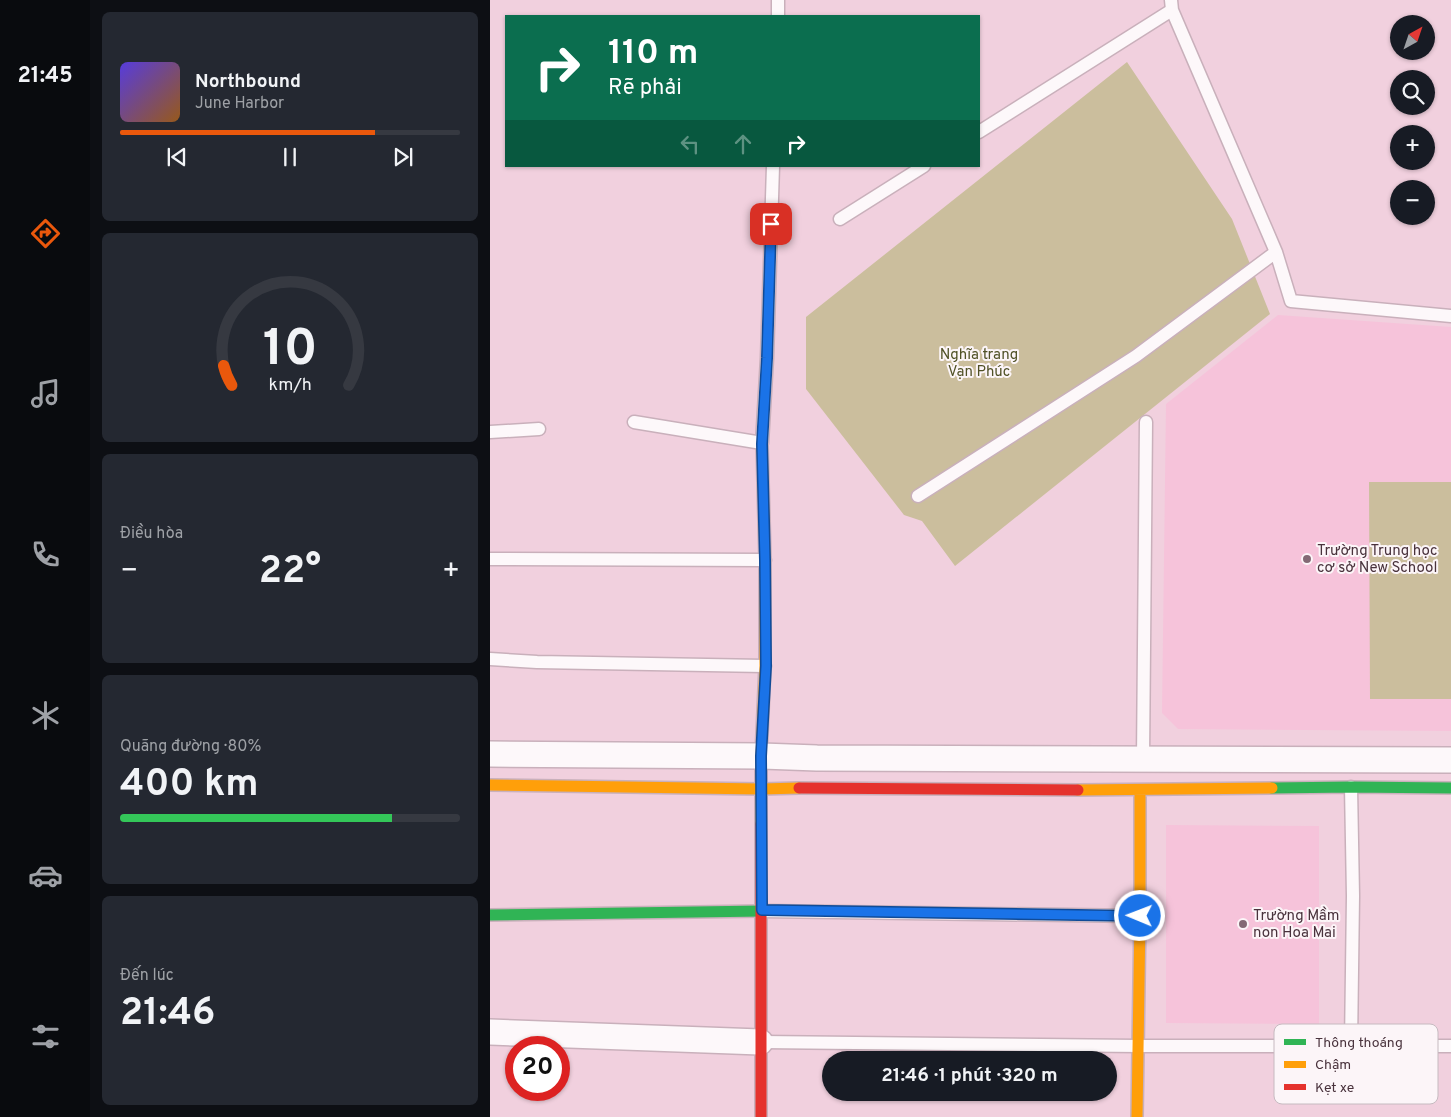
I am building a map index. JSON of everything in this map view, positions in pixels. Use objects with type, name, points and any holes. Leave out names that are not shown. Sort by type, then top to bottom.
[{"type":"street","points":[[761,1117],[761,756],[766,666],[762,444]]},
{"type":"street","points":[[490,754],[827,758],[1451,760]]},
{"type":"street","points":[[490,785],[762,789],[1140,790],[1350,787],[1451,788]]},
{"type":"street","points":[[1137,1117],[1140,790]]},
{"type":"street","points":[[490,915],[762,910]]},
{"type":"street","points":[[490,1032],[760,1042]]},
{"type":"lane","points":[[778,0],[778,15]]},
{"type":"lane","points":[[980,131],[1172,5],[1276,252],[1291,300],[1451,316]]},
{"type":"lane","points":[[634,422],[762,444],[767,358],[773,167]]},
{"type":"lane","points":[[840,219],[922,167]]},
{"type":"lane","points":[[918,496],[1136,356],[1276,252]]},
{"type":"lane","points":[[1143,759],[1146,422]]},
{"type":"lane","points":[[490,432],[539,429]]},
{"type":"lane","points":[[490,558],[765,560]]},
{"type":"lane","points":[[490,659],[766,666]]},
{"type":"lane","points":[[1350,787],[1353,896],[1351,1024]]},
{"type":"lane","points":[[762,910],[1140,916]]},
{"type":"lane","points":[[760,1042],[1138,1046],[1274,1045]]},
{"type":"lane","points":[[1438,1046],[1451,1046]]},
{"type":"shaded area","name":"Trường Trung học cơ sở New School","points":[[1278,315],[1451,327],[1451,731],[1178,729],[1162,713],[1166,404]]},
{"type":"shaded area","name":"Trường Mầm non Hoa Mai","points":[[1166,825],[1319,826],[1319,1024],[1166,1023]]},
{"type":"green space","name":"Nghĩa trang Vạn Phúc","points":[[1127,62],[1232,219],[1270,314],[955,566],[922,521],[904,515],[806,389],[806,317]]},
{"type":"green space","points":[[1369,482],[1451,482],[1451,699],[1370,699]]},
{"type":"traffic: fast","points":[[1272,788],[1451,788]]},
{"type":"traffic: fast","points":[[490,915],[762,911]]},
{"type":"traffic: slow","points":[[761,824],[761,756],[765,666],[762,443]]},
{"type":"traffic: slow","points":[[490,785],[799,788]]},
{"type":"traffic: slow","points":[[1078,790],[1272,788]]},
{"type":"traffic: slow","points":[[1137,1117],[1140,790]]},
{"type":"traffic: jam","points":[[799,788],[1078,790]]},
{"type":"traffic: jam","points":[[761,824],[761,1117]]},
{"type":"place","name":"Trường Trung học cơ sở New School","points":[[1307,559]]},
{"type":"place","name":"Trường Mầm non Hoa Mai","points":[[1243,924]]},
{"type":"route","points":[[771,224],[762,444],[766,666],[761,756],[762,910],[1140,916]]}]
